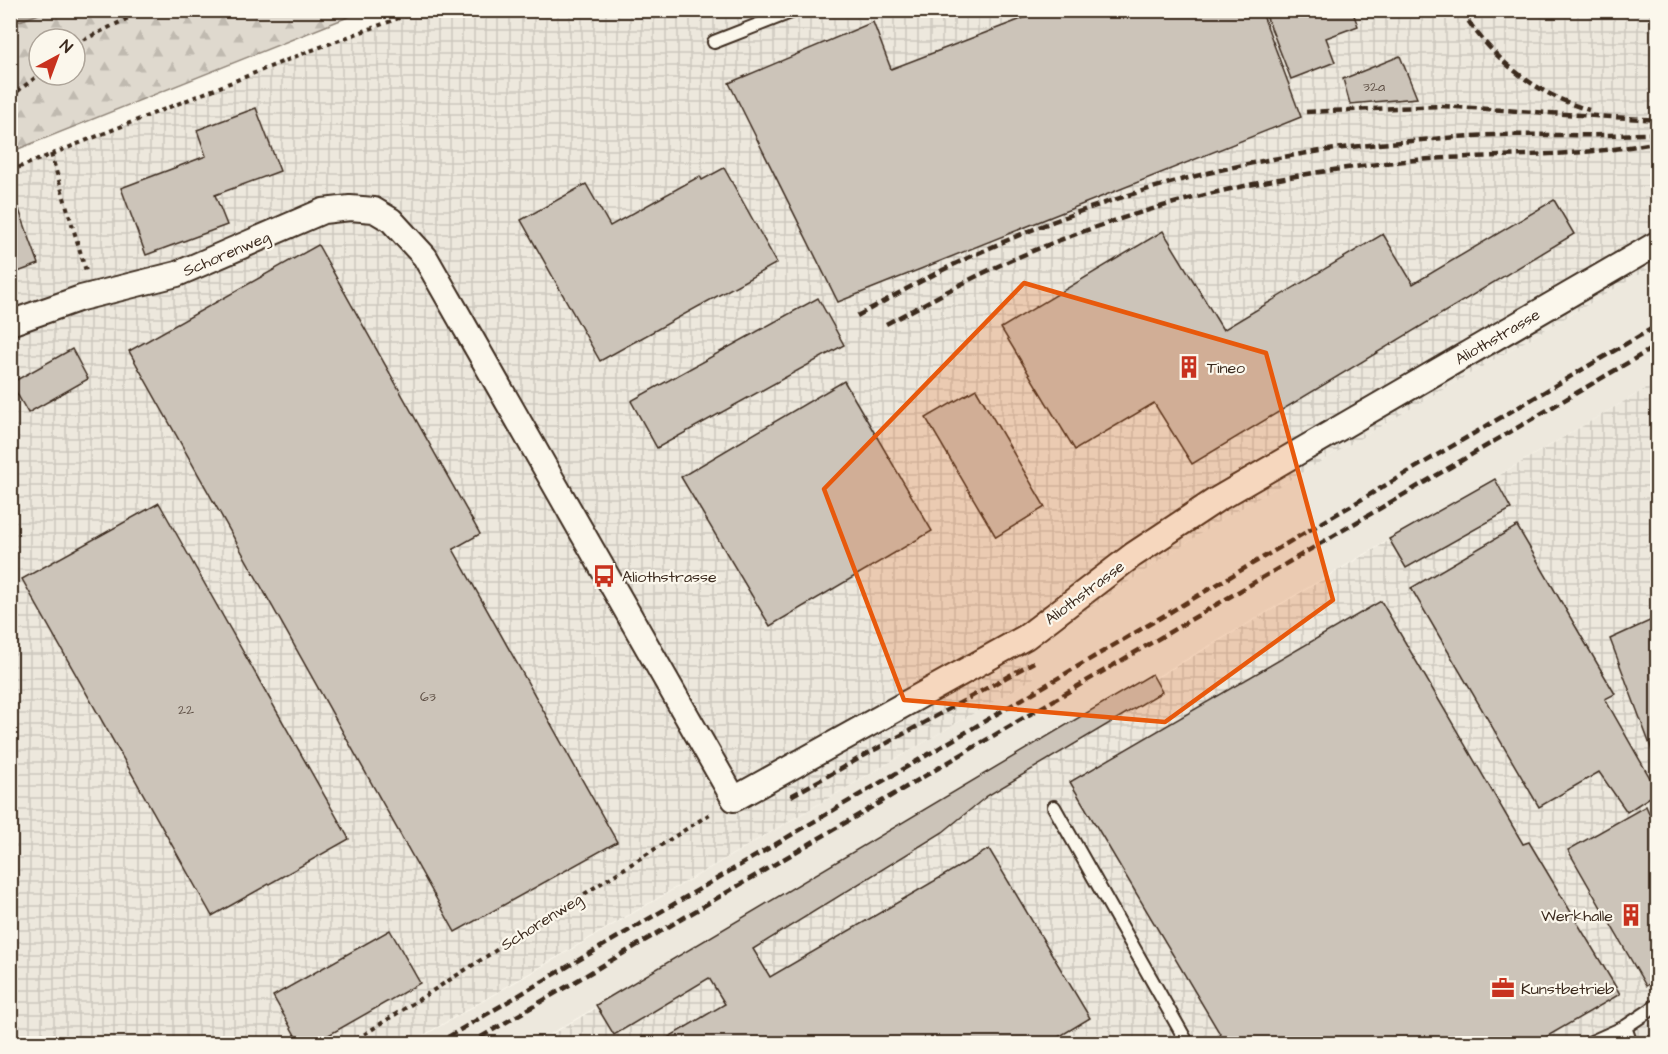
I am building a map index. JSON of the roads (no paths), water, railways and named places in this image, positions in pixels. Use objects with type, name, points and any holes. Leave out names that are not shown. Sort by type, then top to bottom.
[{"type":"street","name":"Schorenweg","points":[[10,323],[93,295],[177,274],[323,211],[350,208],[374,210],[391,220],[425,257]]},
{"type":"street","name":"Aliothstrasse","points":[[425,257],[734,799],[1026,637],[1133,555],[1216,500],[1658,243]]},
{"type":"lane","points":[[714,42],[796,10]]},
{"type":"lane","points":[[1053,807],[1188,1044]]},
{"type":"lane","points":[[1587,1044],[1625,1027],[1658,1005]]},
{"type":"lane","points":[[1625,1027],[1631,1044]]},
{"type":"railway","points":[[1461,10],[1486,44],[1516,72],[1550,94],[1589,110]]},
{"type":"railway","points":[[1306,112],[1441,106],[1658,120]]},
{"type":"railway","points":[[857,316],[951,266],[1031,230],[1131,195],[1233,167],[1338,149],[1455,137],[1658,133]]},
{"type":"railway","points":[[886,324],[992,269],[1055,242],[1152,209],[1252,184],[1405,161],[1595,151],[1658,142]]},
{"type":"railway","points":[[436,1044],[1658,325]]},
{"type":"railway","points":[[469,1044],[1658,345]]},
{"type":"railway","points":[[791,796],[1034,662]]},
{"type":"place","name":"Tineo","points":[[1189,367]]},
{"type":"place","name":"Aliothstrasse","points":[[604,576]]},
{"type":"place","name":"Werkhalle","points":[[1631,915]]},
{"type":"place","name":"Kunstbetrieb","points":[[1503,988]]}]
